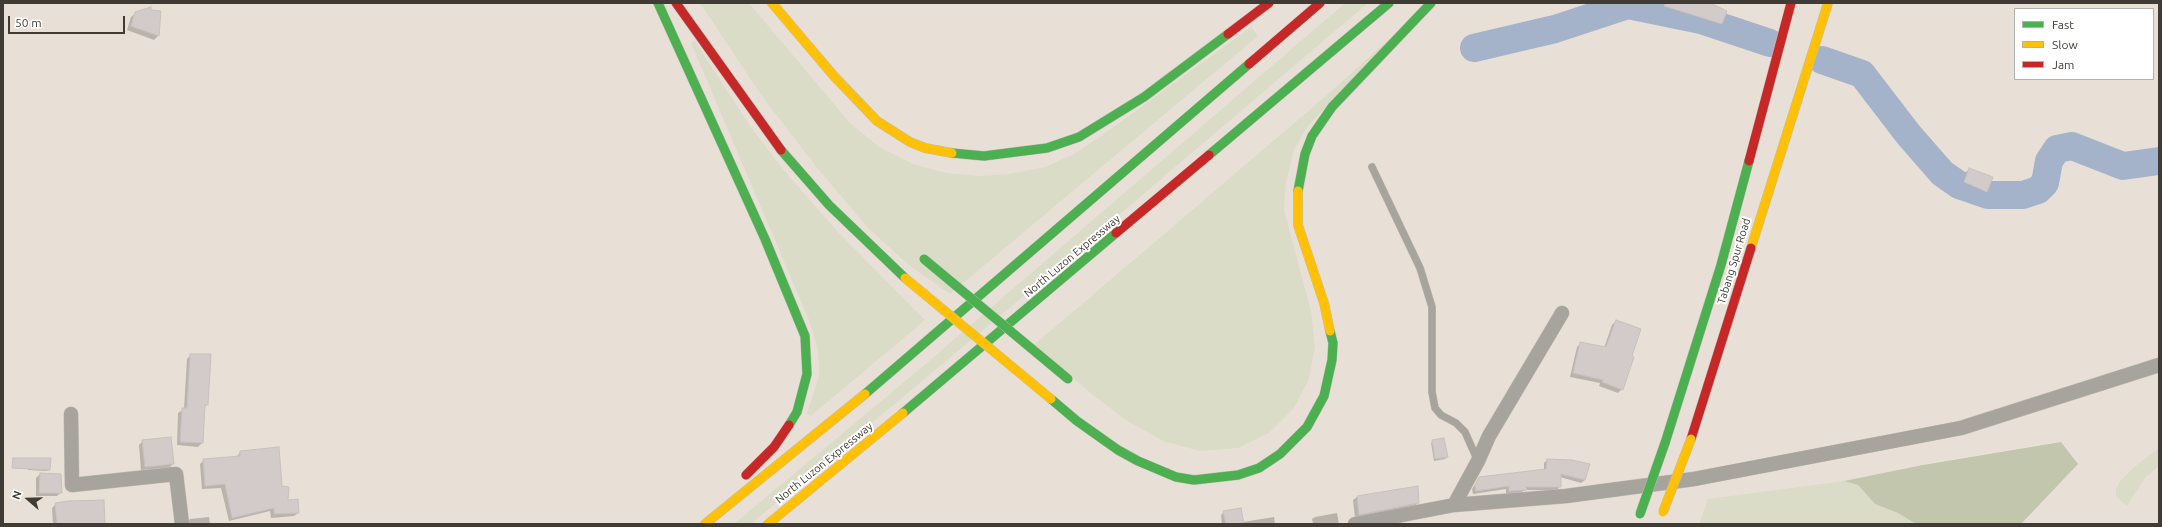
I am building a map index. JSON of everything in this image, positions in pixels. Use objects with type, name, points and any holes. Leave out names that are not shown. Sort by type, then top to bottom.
[{"type":"highway","points":[[658,3],[765,239],[800,322],[806,342],[807,374],[802,400],[774,447],[740,480]]},
{"type":"highway","points":[[676,3],[768,133],[800,173],[829,205],[905,278],[1077,421],[1118,450],[1138,461],[1176,477],[1194,480],[1238,475],[1259,468],[1280,454],[1307,427],[1324,396],[1332,360],[1333,344],[1324,303],[1298,225],[1298,190],[1305,154],[1312,136],[1332,107],[1431,3]]},
{"type":"highway","points":[[772,3],[833,76],[878,121],[910,142],[925,148],[967,156],[984,156],[1047,148],[1079,137],[1144,97],[1269,3]]},
{"type":"highway","points":[[705,524],[837,418],[1320,3]]},
{"type":"highway","name":"North Luzon Expressway","points":[[768,524],[887,427],[1389,3]]},
{"type":"highway","name":"Tabang Spur Road","points":[[1636,524],[1665,443],[1721,265],[1791,3]]},
{"type":"highway","name":"Tabang Spur Road","points":[[1659,524],[1690,439],[1828,3]]},
{"type":"highway","points":[[924,259],[1068,379]]},
{"type":"highway","points":[[694,524],[723,497]]},
{"type":"street","points":[[1454,505],[1478,462],[1489,436],[1562,313]]},
{"type":"street","points":[[1355,524],[1454,505],[1566,496],[1694,479],[1961,428],[2159,365]]},
{"type":"street","points":[[71,414],[72,485],[176,474],[182,524]]},
{"type":"lane","points":[[1372,167],[1420,268],[1432,307],[1432,392],[1435,408],[1441,414],[1456,423],[1465,432],[1478,462]]},
{"type":"green space","points":[[700,3],[749,3],[849,122],[879,147],[913,164],[946,173],[979,176],[1009,174],[1045,167],[1072,155],[1097,139],[1251,27],[1258,36],[950,294],[909,265],[868,228],[818,169],[761,95]]},
{"type":"green space","points":[[1345,3],[1368,3],[1013,305],[751,524],[734,524],[922,367]]},
{"type":"green space","points":[[1398,31],[1307,127],[1294,150],[1286,182],[1284,210],[1311,311],[1315,347],[1309,379],[1294,408],[1269,433],[1238,448],[1200,451],[1163,441],[1127,421],[1093,395],[1034,345],[1327,95]]},
{"type":"green space","points":[[695,41],[748,123],[781,167],[837,231],[925,320],[811,416],[807,413],[819,376],[818,349],[809,320],[691,43]]},
{"type":"green space","points":[[2061,442],[2078,464],[2021,524],[1916,524],[1898,513],[1875,504],[1858,485],[1844,481],[1923,465]]},
{"type":"green space","points":[[2159,448],[2159,466],[2146,477],[2127,506],[2116,496],[2116,489],[2120,481],[2134,467]]},
{"type":"green space","points":[[1844,481],[1858,485],[1875,504],[1898,513],[1916,524],[1699,524],[1708,499]]},
{"type":"building","points":[[1665,3],[1710,3],[1727,11],[1722,24],[1664,6]]},
{"type":"building","points":[[151,7],[151,10],[161,11],[159,36],[131,26],[135,12]]},
{"type":"building","points":[[1969,168],[1993,177],[1987,192],[1964,182]]},
{"type":"building","points":[[1616,320],[1641,329],[1632,356],[1634,357],[1623,390],[1602,382],[1603,380],[1573,373],[1580,342],[1606,347]]},
{"type":"building","points":[[190,354],[211,354],[208,405],[205,405],[203,443],[180,442],[182,408],[187,408]]},
{"type":"building","points":[[171,437],[174,464],[145,467],[142,440]]},
{"type":"building","points":[[1444,438],[1448,457],[1435,459],[1432,440]]},
{"type":"building","points":[[279,447],[282,486],[289,487],[288,500],[298,499],[299,513],[274,514],[274,508],[232,518],[225,484],[205,486],[203,459],[240,456],[240,451]]},
{"type":"building","points":[[13,458],[51,458],[50,470],[12,468]]},
{"type":"building","points":[[1547,459],[1572,460],[1590,464],[1585,480],[1561,474],[1561,487],[1526,487],[1527,490],[1509,491],[1509,486],[1476,491],[1475,485],[1479,477],[1546,469]]},
{"type":"building","points":[[40,473],[61,474],[62,493],[39,493]]},
{"type":"building","points":[[1418,486],[1419,503],[1359,515],[1357,496]]},
{"type":"building","points":[[104,500],[105,524],[57,524],[55,503],[68,501]]},
{"type":"building","points":[[1241,508],[1244,524],[1226,524],[1223,511]]},
{"type":"waterway","points":[[1474,48],[1555,29],[1628,5],[1701,20],[1770,43]]},
{"type":"waterway","points":[[1822,60],[1862,74],[1908,134],[1942,173],[1959,185],[1988,195],[2023,195],[2038,190],[2045,183],[2049,161],[2057,149],[2072,146],[2123,166],[2159,161]]},
{"type":"traffic: fast","points":[[658,3],[765,239],[805,336],[807,374],[797,412],[789,425]]},
{"type":"traffic: fast","points":[[1209,155],[1389,3]]},
{"type":"traffic: fast","points":[[1298,191],[1305,154],[1312,136],[1332,107],[1431,3]]},
{"type":"traffic: fast","points":[[952,153],[984,156],[1047,148],[1079,137],[1144,97],[1228,34]]},
{"type":"traffic: fast","points":[[865,394],[1249,64]]},
{"type":"traffic: fast","points":[[781,150],[829,205],[905,278]]},
{"type":"traffic: fast","points":[[1665,443],[1721,265],[1749,161]]},
{"type":"traffic: fast","points":[[903,413],[1116,233]]},
{"type":"traffic: fast","points":[[924,259],[1068,379]]},
{"type":"traffic: fast","points":[[1051,399],[1077,421],[1118,450],[1138,461],[1176,477],[1194,480],[1238,475],[1259,468],[1280,454],[1307,427],[1324,396],[1332,360],[1333,343],[1330,331]]},
{"type":"traffic: fast","points":[[1640,514],[1665,443]]},
{"type":"traffic: slow","points":[[772,3],[833,75],[877,121],[910,142],[925,148],[952,153]]},
{"type":"traffic: slow","points":[[1751,248],[1828,3]]},
{"type":"traffic: slow","points":[[1298,191],[1298,225],[1324,303],[1330,331]]},
{"type":"traffic: slow","points":[[905,278],[1051,399]]},
{"type":"traffic: slow","points":[[705,524],[865,394]]},
{"type":"traffic: slow","points":[[768,524],[903,413]]},
{"type":"traffic: slow","points":[[1663,512],[1691,439]]},
{"type":"traffic: jam","points":[[676,3],[781,150]]},
{"type":"traffic: jam","points":[[1228,34],[1269,3]]},
{"type":"traffic: jam","points":[[1249,64],[1320,3]]},
{"type":"traffic: jam","points":[[1749,161],[1791,3]]},
{"type":"traffic: jam","points":[[1116,233],[1209,155]]},
{"type":"traffic: jam","points":[[1691,439],[1751,248]]},
{"type":"traffic: jam","points":[[746,475],[774,447],[789,425]]}]
